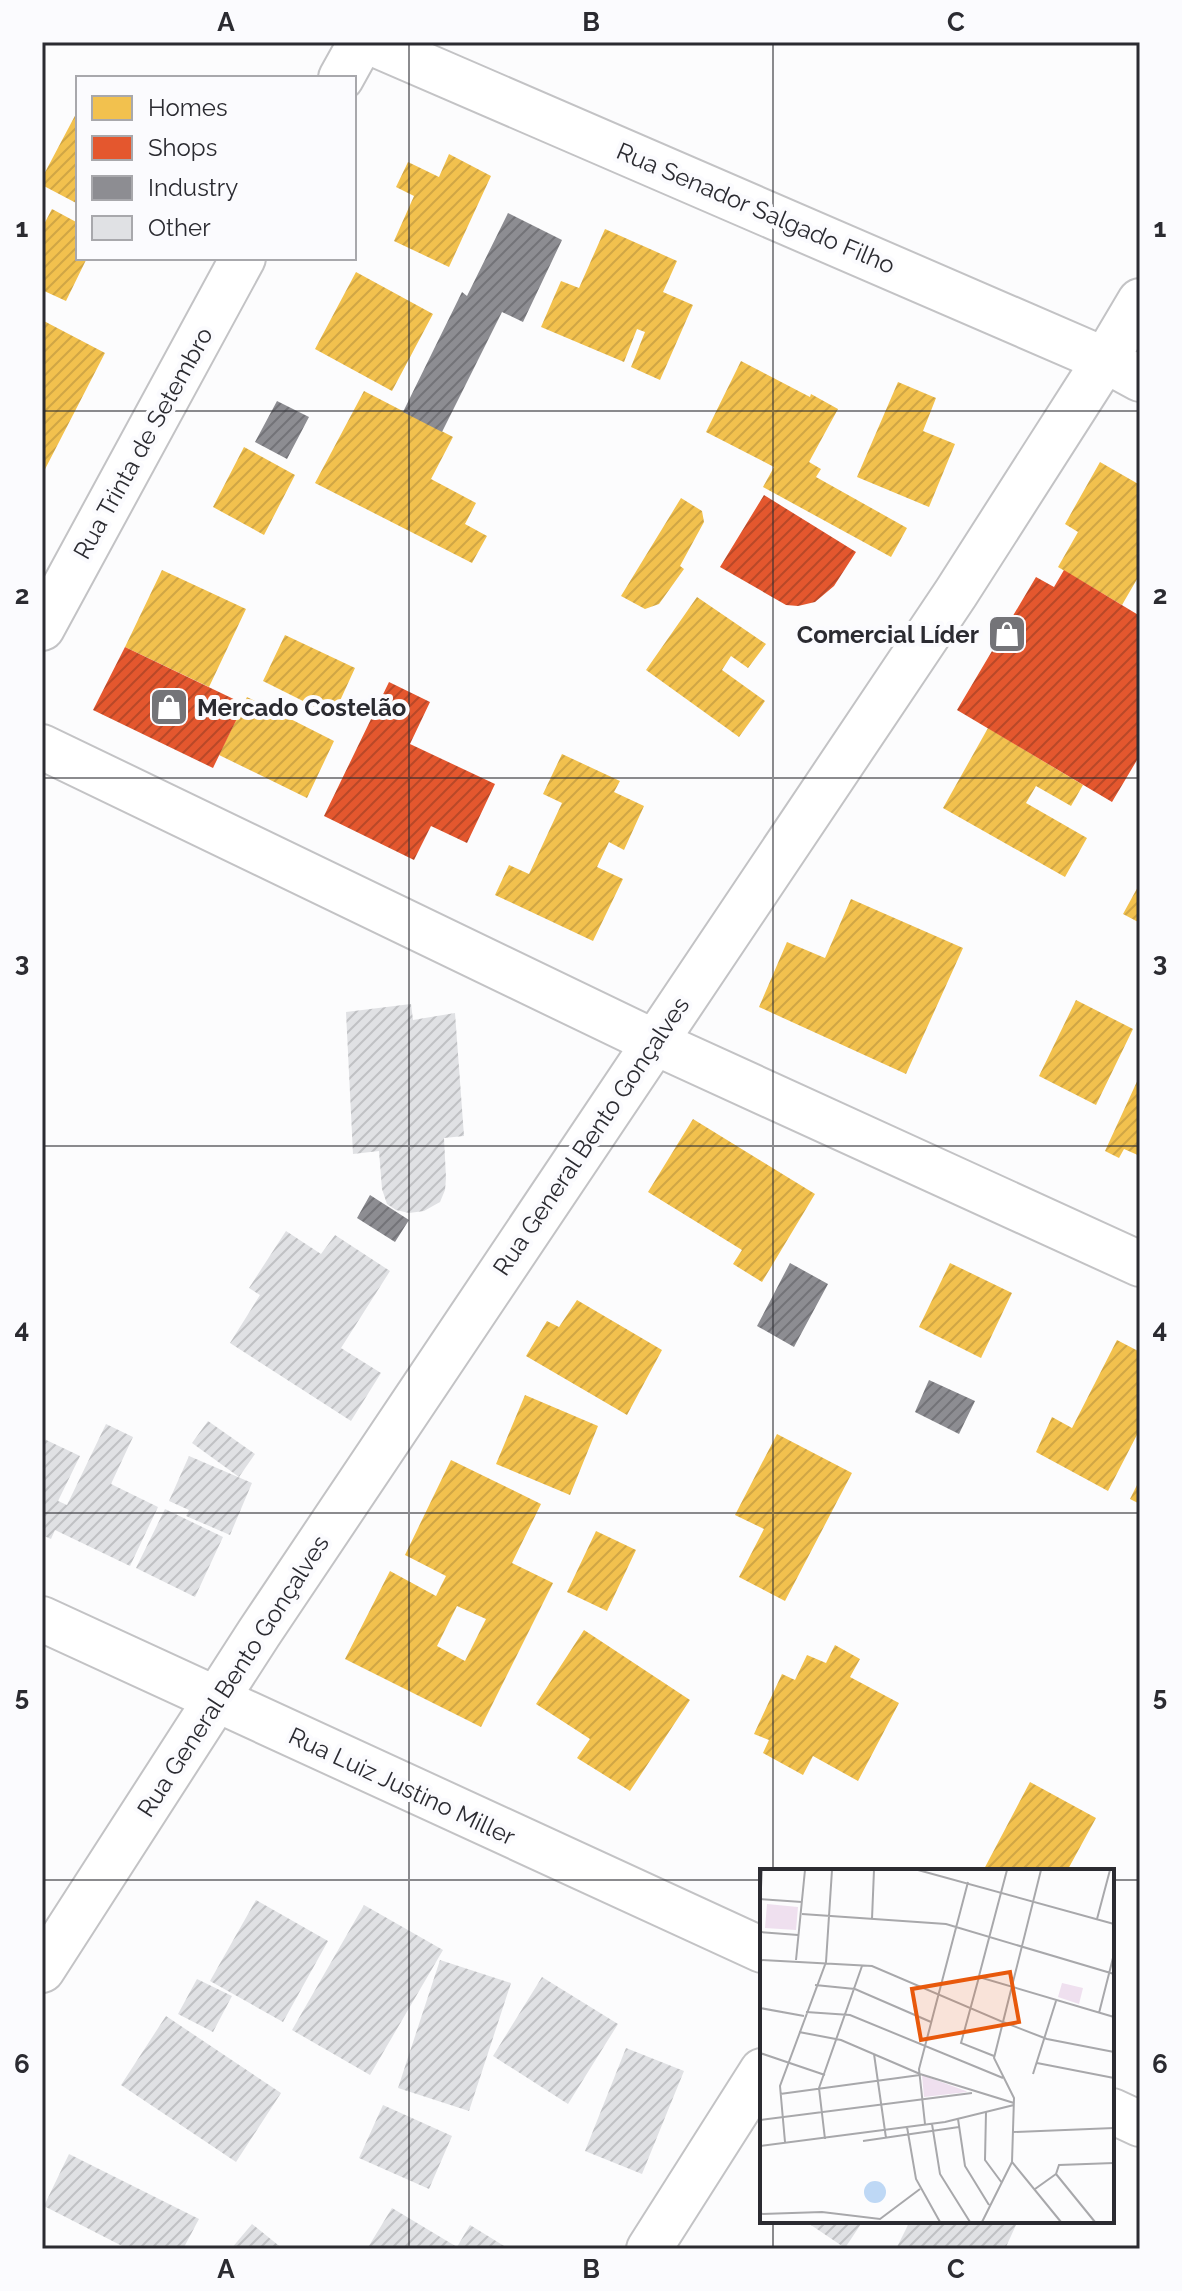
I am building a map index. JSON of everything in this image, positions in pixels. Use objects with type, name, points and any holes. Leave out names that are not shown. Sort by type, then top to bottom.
[{"type":"main road","points":[[342,76],[361,42]]},
{"type":"main road","name":"Rua Senador Salgado Filho","points":[[370,42],[1080,348],[1122,369]]},
{"type":"main road","name":"Rua Trinta de Setembro","points":[[42,628],[242,260]]},
{"type":"main road","name":"Rua General Bento Gonçalves","points":[[42,1970],[259,1633],[956,593],[1122,369],[1140,301]]},
{"type":"main road","points":[[42,747],[654,1042],[1140,1264]]},
{"type":"main road","name":"Rua Luiz Justino Miller","points":[[42,1619],[760,1949]]},
{"type":"main road","points":[[649,2249],[760,2074]]},
{"type":"main road","points":[[1114,2112],[1140,2124]]},
{"type":"building: Homes","points":[[76,114],[76,203],[42,185],[42,178]]},
{"type":"building: Homes","points":[[449,154],[491,176],[449,267],[394,241],[414,196],[396,187],[408,162],[439,177]]},
{"type":"building: Homes","points":[[52,209],[76,222],[76,260],[86,260],[66,301],[42,290],[42,228]]},
{"type":"building: Homes","points":[[605,229],[677,261],[663,292],[693,305],[660,380],[631,367],[645,332],[637,329],[624,362],[541,327],[561,281],[579,288]]},
{"type":"building: Homes","points":[[356,272],[433,314],[392,391],[315,349]]},
{"type":"building: Homes","points":[[42,320],[105,353],[42,475]]},
{"type":"building: Homes","points":[[741,361],[838,409],[809,462],[821,469],[816,477],[907,528],[891,557],[763,487],[774,467],[706,432]]},
{"type":"building: Homes","points":[[898,382],[936,398],[923,431],[955,444],[929,507],[857,477]]},
{"type":"building: Homes","points":[[364,391],[453,437],[431,479],[476,503],[465,524],[487,536],[472,563],[315,483]]},
{"type":"building: Homes","points":[[244,447],[295,475],[264,535],[213,507]]},
{"type":"building: Homes","points":[[1100,462],[1140,485],[1140,574],[1122,605],[1058,567],[1078,532],[1065,524]]},
{"type":"building: Homes","points":[[681,498],[702,511],[704,522],[680,566],[684,569],[659,604],[645,609],[621,596]]},
{"type":"building: Homes","points":[[162,570],[246,609],[209,687],[125,647]]},
{"type":"building: Homes","points":[[697,597],[766,644],[748,668],[731,656],[722,670],[765,701],[739,737],[646,670]]},
{"type":"building: Homes","points":[[285,635],[355,668],[333,716],[263,681]]},
{"type":"building: Homes","points":[[247,697],[334,741],[307,798],[219,755]]},
{"type":"building: Homes","points":[[988,728],[1083,785],[1071,806],[1036,786],[1026,803],[1087,838],[1065,877],[943,808]]},
{"type":"building: Homes","points":[[562,754],[620,781],[614,792],[644,806],[624,850],[609,842],[597,867],[623,879],[593,941],[495,895],[509,865],[529,874],[562,803],[543,794]]},
{"type":"building: Homes","points":[[1140,883],[1140,923],[1123,914]]},
{"type":"building: Homes","points":[[851,899],[963,948],[906,1074],[759,1007],[787,942],[825,958]]},
{"type":"building: Homes","points":[[1076,1000],[1133,1029],[1096,1105],[1039,1076]]},
{"type":"building: Homes","points":[[1140,1075],[1140,1156],[1124,1149],[1119,1158],[1105,1151]]},
{"type":"building: Homes","points":[[693,1119],[815,1194],[762,1282],[733,1264],[742,1250],[648,1192]]},
{"type":"building: Homes","points":[[950,1263],[1012,1293],[981,1358],[919,1327]]},
{"type":"building: Homes","points":[[577,1300],[662,1350],[627,1415],[526,1356],[547,1321],[559,1327]]},
{"type":"building: Homes","points":[[1117,1340],[1140,1352],[1140,1429],[1108,1491],[1036,1452],[1052,1417],[1072,1428]]},
{"type":"building: Homes","points":[[525,1395],[598,1426],[570,1495],[496,1464]]},
{"type":"building: Homes","points":[[777,1434],[852,1473],[785,1601],[739,1577],[764,1529],[735,1515]]},
{"type":"building: Homes","points":[[451,1460],[541,1504],[512,1563],[553,1583],[481,1727],[345,1659],[390,1571],[436,1596],[446,1576],[405,1555]],"holes":[[[457,1606],[486,1619],[465,1661],[437,1646]]]},
{"type":"building: Homes","points":[[1140,1479],[1140,1504],[1130,1499]]},
{"type":"building: Homes","points":[[596,1531],[636,1550],[607,1611],[567,1592]]},
{"type":"building: Homes","points":[[584,1630],[690,1700],[630,1791],[577,1758],[590,1739],[536,1704]]},
{"type":"building: Homes","points":[[835,1645],[860,1659],[850,1677],[899,1703],[858,1781],[813,1756],[803,1775],[763,1753],[769,1740],[754,1734],[782,1674],[795,1680],[807,1655],[826,1663]]},
{"type":"building: Homes","points":[[1030,1782],[1096,1818],[1068,1869],[984,1869]]},
{"type":"building: Shops","points":[[764,495],[856,552],[834,586],[815,602],[786,605],[720,567]]},
{"type":"building: Shops","points":[[1064,570],[1140,616],[1140,755],[1112,802],[957,710],[1036,577],[1054,587]]},
{"type":"building: Shops","name":"Mercado Costelão","points":[[125,647],[244,704],[213,768],[93,710]]},
{"type":"building: Shops","points":[[389,682],[430,702],[410,744],[495,784],[467,843],[431,826],[414,860],[324,816]]},
{"type":"building: Industry","points":[[508,213],[562,240],[523,322],[502,312],[442,432],[403,412],[462,292],[467,296]]},
{"type":"building: Industry","points":[[277,401],[309,417],[287,459],[255,442]]},
{"type":"building: Industry","points":[[370,1195],[409,1220],[395,1242],[357,1218]]},
{"type":"building: Industry","points":[[790,1263],[828,1284],[794,1347],[757,1326]]},
{"type":"building: Industry","points":[[929,1380],[975,1401],[959,1434],[915,1412]]},
{"type":"building: Other","points":[[411,1004],[413,1020],[455,1013],[464,1136],[444,1138],[446,1178],[440,1202],[424,1211],[409,1213],[387,1204],[382,1189],[379,1151],[353,1154],[346,1012]]},
{"type":"building: Other","points":[[286,1231],[321,1254],[335,1235],[390,1271],[341,1348],[381,1373],[351,1421],[230,1343],[260,1295],[249,1288]]},
{"type":"building: Other","points":[[208,1421],[255,1454],[239,1477],[192,1443]]},
{"type":"building: Other","points":[[106,1424],[133,1437],[111,1484],[158,1507],[130,1566],[55,1530],[51,1539],[42,1535],[42,1438],[80,1456],[58,1501],[67,1505]]},
{"type":"building: Other","points":[[189,1456],[252,1483],[230,1535],[186,1516],[189,1510],[169,1501]]},
{"type":"building: Other","points":[[165,1509],[223,1537],[195,1597],[136,1568]]},
{"type":"building: Other","points":[[256,1900],[328,1941],[283,2022],[210,1981]]},
{"type":"building: Other","points":[[364,1905],[443,1950],[370,2075],[292,2030]]},
{"type":"building: Other","points":[[440,1960],[511,1983],[469,2111],[398,2088]]},
{"type":"building: Other","points":[[542,1977],[618,2024],[568,2104],[493,2056]]},
{"type":"building: Other","points":[[197,1979],[232,1996],[213,2032],[178,2014]]},
{"type":"building: Other","points":[[166,2016],[281,2093],[236,2162],[121,2085]]},
{"type":"building: Other","points":[[626,2048],[684,2071],[642,2174],[585,2151]]},
{"type":"building: Other","points":[[383,2105],[452,2136],[429,2189],[359,2158]]},
{"type":"building: Other","points":[[69,2154],[199,2219],[183,2249],[128,2249],[44,2206]]},
{"type":"building: Other","points":[[392,2208],[457,2247],[470,2225],[509,2249],[367,2249]]},
{"type":"building: Other","points":[[808,2223],[862,2223],[845,2248]]},
{"type":"building: Other","points":[[909,2223],[1016,2225],[1005,2249],[896,2249]]},
{"type":"building: Other","points":[[252,2224],[283,2249],[231,2249]]},
{"type":"place","name":"Comercial Líder","points":[[1007,634]]},
{"type":"place","name":"Mercado Costelão","points":[[169,707]]}]
